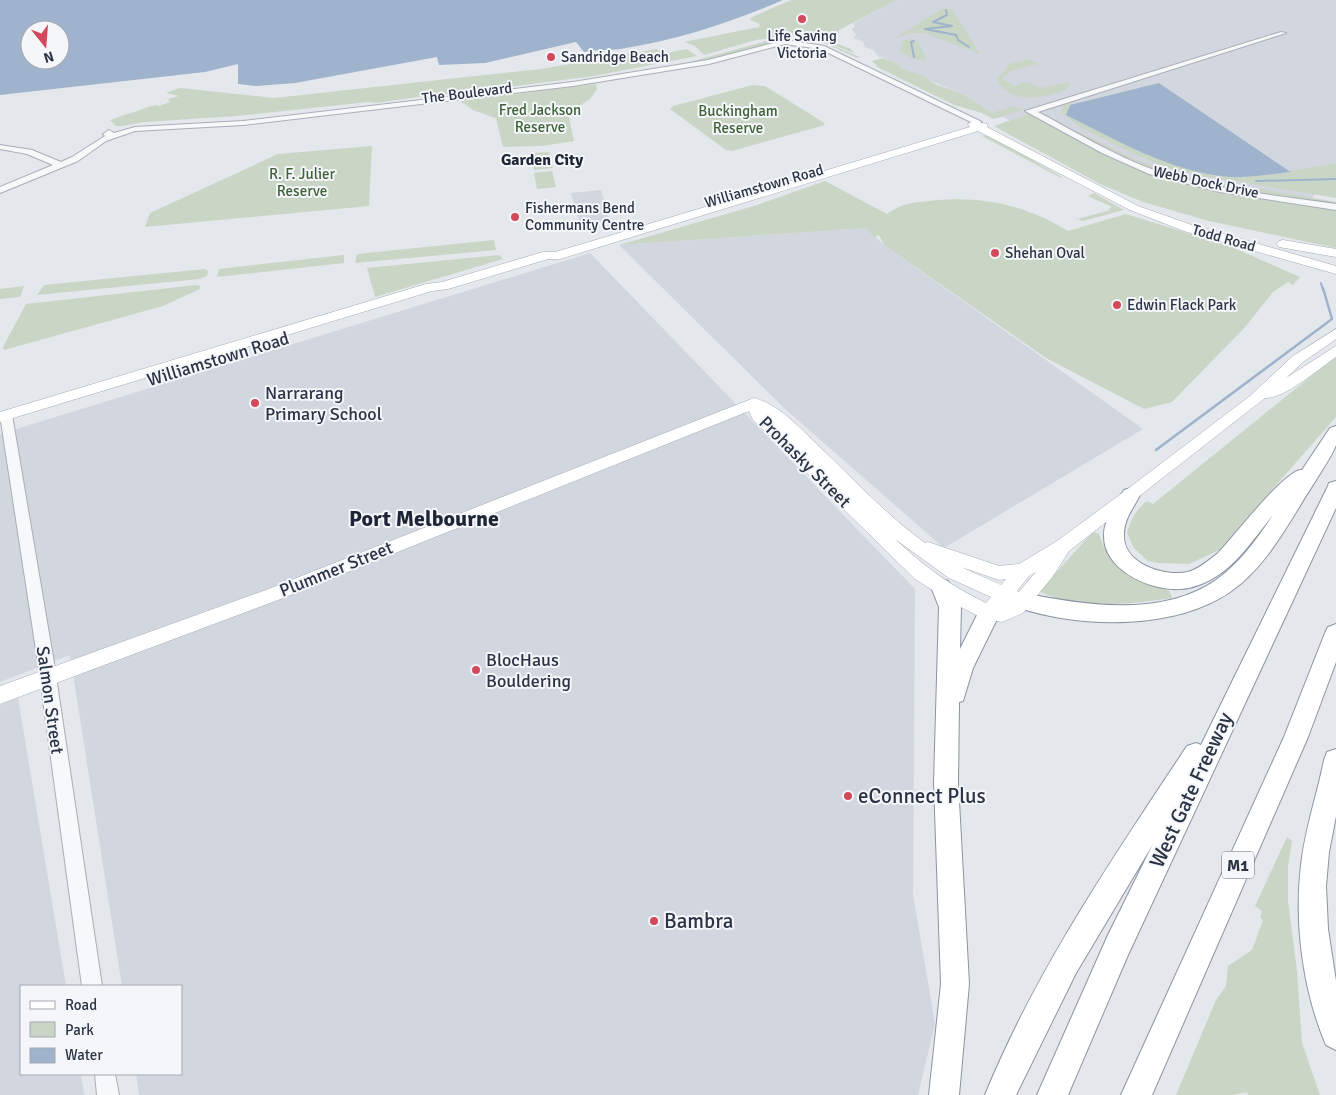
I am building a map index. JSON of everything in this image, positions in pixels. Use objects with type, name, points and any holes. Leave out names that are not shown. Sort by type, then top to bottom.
[{"type":"highway","points":[[1020,605],[1081,611],[1130,613],[1169,608],[1212,593],[1238,574],[1251,560],[1294,499],[1316,461],[1336,432]]},
{"type":"highway","points":[[1131,495],[1112,531],[1113,544],[1119,554],[1129,564],[1149,576],[1172,581],[1192,580],[1207,574],[1234,552],[1284,490],[1316,461]]},
{"type":"highway","name":"West Gate Freeway","points":[[1052,1095],[1118,945],[1336,488]]},
{"type":"highway","points":[[941,588],[950,607],[948,650],[949,727],[946,783],[955,984],[949,1060],[944,1095]]},
{"type":"highway","points":[[949,727],[955,690],[962,668],[989,613]]},
{"type":"highway","name":"M1","points":[[1136,1095],[1296,737],[1336,633]]},
{"type":"highway","points":[[1000,1095],[1033,1024],[1081,938],[1238,690]]},
{"type":"highway","points":[[1335,767],[1320,826],[1313,886],[1317,958],[1336,1035]]},
{"type":"main road","name":"Todd Road","points":[[981,126],[1134,208],[1172,222],[1336,270]]},
{"type":"main road","name":"Williamstown Road","points":[[4,420],[981,126]]},
{"type":"main road","name":"Todd Road","points":[[1116,198],[1179,218],[1336,258]]},
{"type":"main road","points":[[1277,244],[1336,253]]},
{"type":"main road","name":"Todd Road","points":[[1291,247],[1336,262]]},
{"type":"main road","points":[[1063,546],[1020,605],[1002,614],[989,613],[1002,594],[1023,571],[1063,546],[1131,495],[1255,399],[1298,359],[1336,333]]},
{"type":"main road","points":[[1255,399],[1284,386],[1336,350]]},
{"type":"main road","name":"Prohasky Street","points":[[754,403],[769,411],[796,434],[923,554],[950,571],[1002,594],[1020,605]]},
{"type":"main road","name":"Prohasky Street","points":[[754,403],[758,416],[896,552],[941,588],[989,613]]},
{"type":"main road","name":"Plummer Street","points":[[0,695],[272,595],[754,403]]},
{"type":"main road","points":[[906,539],[999,573],[1023,571]]},
{"type":"street","points":[[1034,109],[1283,33]]},
{"type":"street","name":"Todd Road","points":[[810,43],[856,63],[981,126]]},
{"type":"street","name":"The Boulevard","points":[[0,190],[62,165],[83,154],[115,132],[134,129],[227,124],[520,89],[717,60],[772,44],[810,43]]},
{"type":"street","points":[[1066,99],[1055,108],[1057,114],[1075,127]]},
{"type":"street","name":"Webb Dock Drive","points":[[1034,109],[1075,127],[1136,158],[1173,171],[1217,181],[1336,200]]},
{"type":"street","name":"Webb Dock Drive","points":[[1034,109],[1120,158],[1163,175],[1211,187],[1336,207]]},
{"type":"street","points":[[0,147],[29,152],[62,165]]},
{"type":"street","points":[[0,152],[21,156],[52,169]]},
{"type":"street","name":"Salmon Street","points":[[4,420],[48,676],[92,985]]},
{"type":"street","points":[[105,1075],[108,1095]]},
{"type":"shaded area","points":[[897,0],[1336,0],[1336,172],[1301,209],[1246,205],[1023,128],[1003,117],[997,118],[962,94],[903,69],[895,62],[878,56],[873,50],[865,47],[863,42],[854,38],[856,34],[851,29],[855,27],[854,23]]},
{"type":"shaded area","points":[[601,190],[610,222],[580,224],[571,193]]},
{"type":"shaded area","points":[[866,228],[884,245],[1143,429],[944,548],[784,408],[619,245]]},
{"type":"shaded area","points":[[590,253],[915,589],[913,894],[935,1024],[918,1095],[139,1095],[136,1075],[182,1075],[182,985],[122,985],[70,655],[0,682],[0,434]]},
{"type":"shaded area","points":[[18,698],[66,985],[20,985],[20,1075],[81,1075],[84,1095],[0,1095],[0,705]]},
{"type":"green space","points":[[791,0],[897,0],[839,30],[839,34],[831,35],[835,36],[831,39],[832,42],[851,49],[854,53],[822,41],[862,58],[855,57],[820,41],[792,36],[806,37],[790,33],[780,35],[784,36],[756,40],[704,55],[695,46],[684,42],[759,27],[760,24],[750,20],[752,17]]},
{"type":"green space","points":[[943,8],[952,9],[980,54],[924,33],[910,33],[893,39]]},
{"type":"green space","points":[[911,39],[920,46],[926,58],[925,61],[912,59],[900,51],[902,41]]},
{"type":"green space","points":[[770,40],[799,40],[824,46],[798,42],[774,43],[690,62]]},
{"type":"green space","points":[[657,49],[663,54],[687,49],[697,56],[594,76],[376,103],[368,102],[237,116],[145,122],[122,126],[116,126],[110,120],[170,102],[168,99],[179,96],[166,93],[180,88],[274,98],[541,69]]},
{"type":"green space","points":[[882,58],[895,62],[903,69],[923,76],[935,84],[962,94],[992,113],[1014,106],[1023,110],[993,119],[982,113],[954,105],[879,68],[872,61]]},
{"type":"green space","points":[[1029,59],[1041,65],[1037,64],[1007,72],[1009,74],[1002,79],[1014,86],[1027,82],[1041,88],[1069,82],[1071,83],[1067,90],[1032,98],[1015,95],[999,85],[998,77],[1007,68],[1008,64]]},
{"type":"green space","name":"Fred Jackson Reserve","points":[[596,84],[597,89],[590,99],[568,113],[574,141],[542,146],[503,147],[496,118],[473,110],[460,101]]},
{"type":"green space","name":"Buckingham Reserve","points":[[753,85],[765,86],[825,125],[732,151],[726,150],[670,109],[673,106]]},
{"type":"green space","points":[[1069,102],[1073,105],[1070,105],[1066,115],[1145,154],[1165,162],[1207,173],[1229,176],[1260,176],[1290,173],[1289,171],[1336,163],[1336,198],[1204,176],[1165,167],[1080,127],[1061,112],[1063,106]]},
{"type":"green space","points":[[1029,114],[1124,163],[1157,175],[1336,209],[1336,248],[1209,221],[1143,202],[1100,184],[994,126]]},
{"type":"green space","points":[[1077,131],[1136,160],[1177,174],[1336,202],[1336,205],[1179,178],[1146,167],[1073,132]]},
{"type":"green space","points":[[982,136],[991,136],[1062,177]]},
{"type":"green space","name":"R. F. Julier Reserve","points":[[372,146],[369,206],[145,227],[150,213],[278,154]]},
{"type":"green space","points":[[549,152],[553,168],[534,170],[531,153]]},
{"type":"green space","points":[[552,171],[556,187],[537,189],[534,173]]},
{"type":"green space","name":"Edwin Flack Park","points":[[825,181],[887,214],[911,203],[955,199],[989,201],[1037,215],[1068,231],[1126,214],[1232,247],[1300,277],[1293,285],[1288,282],[1273,292],[1246,326],[1172,402],[1144,409],[1046,358],[884,245],[879,235],[874,237],[866,228],[619,245],[754,206]]},
{"type":"green space","points":[[1094,193],[1124,210],[1083,221],[1073,218],[1078,219],[1110,210],[1108,209],[1112,207],[1088,196]]},
{"type":"green space","points":[[494,240],[496,250],[355,263],[357,254]]},
{"type":"green space","points":[[344,255],[344,263],[217,277],[219,269]]},
{"type":"green space","points":[[499,255],[503,259],[375,297],[367,268]]},
{"type":"green space","points":[[205,269],[208,271],[207,276],[199,279],[37,295],[44,285]]},
{"type":"green space","points":[[24,286],[20,297],[0,299],[0,289]]},
{"type":"green space","points":[[200,286],[200,289],[163,306],[4,350],[3,347],[26,304]]},
{"type":"green space","points":[[1336,356],[1336,417],[1219,550],[1189,564],[1148,561],[1134,548],[1127,533],[1134,515],[1143,504],[1147,501],[1153,504]]},
{"type":"green space","points":[[1093,532],[1099,534],[1110,557],[1125,572],[1145,583],[1169,590],[1172,598],[1123,604],[1089,604],[1056,598],[1041,592],[1041,589]]},
{"type":"green space","points":[[1287,837],[1292,841],[1288,866],[1288,901],[1297,971],[1302,1043],[1320,1095],[1248,1095],[1247,1092],[1232,1095],[1176,1095],[1216,1000],[1226,986],[1228,966],[1252,950],[1263,920],[1260,917],[1262,911],[1255,906]]},
{"type":"water","points":[[0,0],[783,0],[745,16],[706,29],[666,40],[621,49],[584,52],[576,42],[485,63],[439,65],[437,57],[295,83],[256,86],[238,84],[238,64],[205,72],[0,95]]},
{"type":"water","points":[[1159,83],[1291,172],[1230,177],[1187,169],[1145,154],[1066,115],[1070,105]]},
{"type":"waterway","points":[[946,10],[947,15],[933,22],[952,26],[925,29],[956,35],[958,40],[969,47]]},
{"type":"waterway","points":[[914,41],[911,42],[914,57]]},
{"type":"waterway","points":[[1256,181],[1336,179]]},
{"type":"waterway","points":[[1321,283],[1323,290]]},
{"type":"waterway","points":[[1156,450],[1332,319],[1323,288]]},
{"type":"place","name":"Life Saving Victoria","points":[[802,19]]},
{"type":"place","name":"Sandridge Beach","points":[[551,57]]},
{"type":"place","name":"Fishermans Bend Community Centre","points":[[515,217]]},
{"type":"place","name":"Shehan Oval","points":[[995,253]]},
{"type":"place","name":"Edwin Flack Park","points":[[1117,305]]},
{"type":"place","name":"Narrarang Primary School","points":[[255,403]]},
{"type":"place","name":"BlocHaus Bouldering","points":[[476,670]]},
{"type":"place","name":"eConnect Plus","points":[[848,796]]},
{"type":"place","name":"Bambra","points":[[654,921]]},
{"type":"district","name":"Garden City","points":[[542,159]]},
{"type":"district","name":"Port Melbourne","points":[[424,518]]}]
